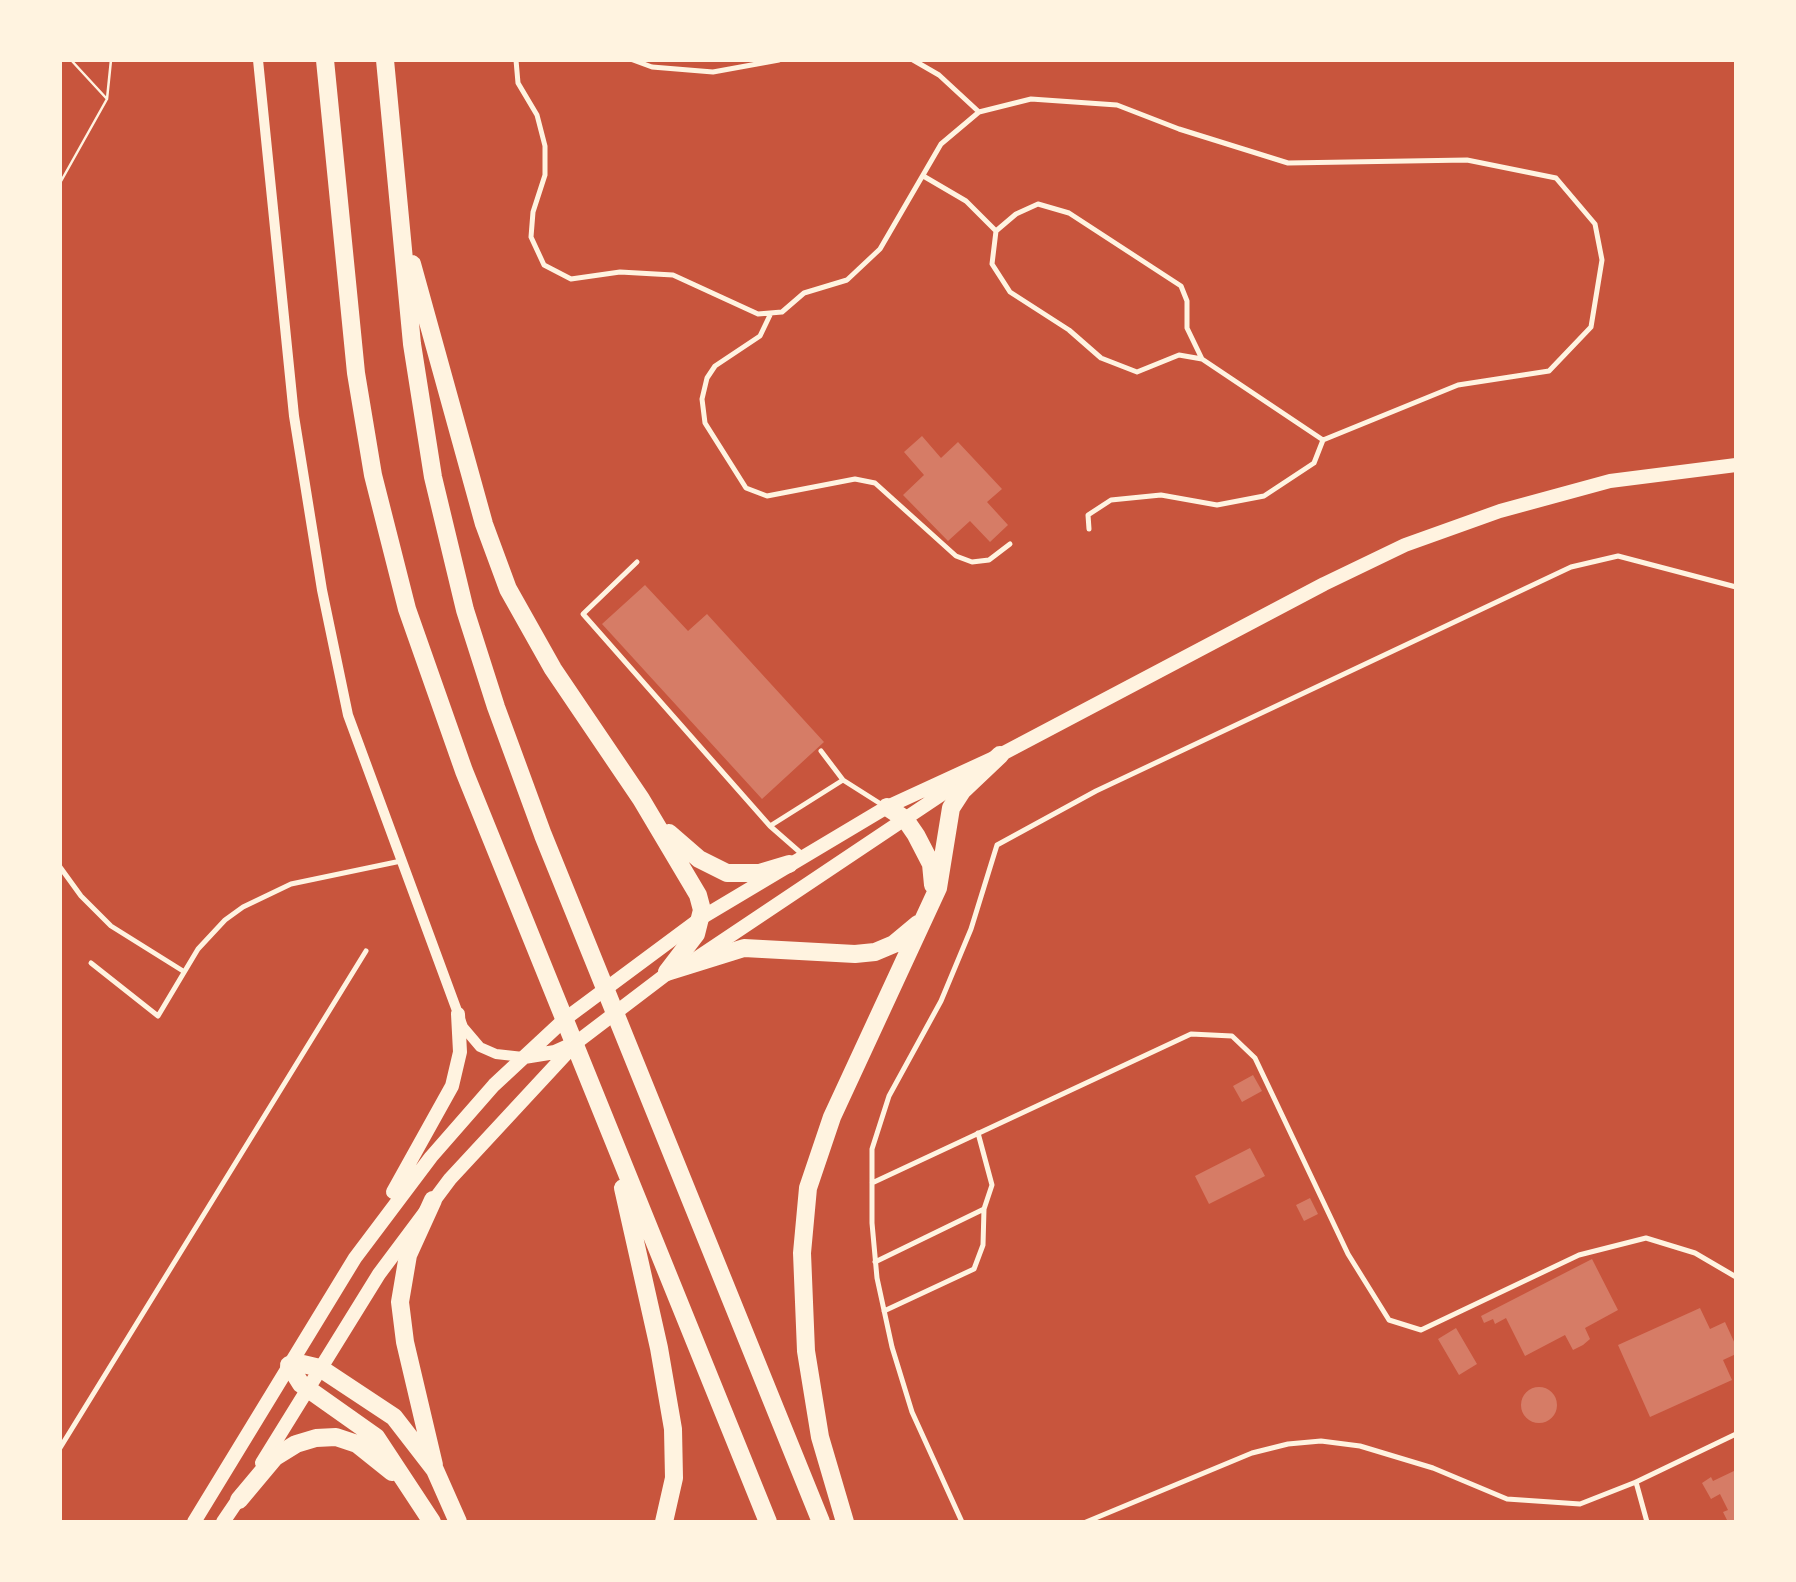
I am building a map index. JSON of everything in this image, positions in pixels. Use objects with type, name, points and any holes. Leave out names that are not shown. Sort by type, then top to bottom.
[{"type":"highway","points":[[325,60],[353,356],[373,475],[393,559],[440,708],[768,1522]]},
{"type":"highway","points":[[385,60],[412,344],[427,444],[452,560],[485,674],[555,866],[821,1522]]},
{"type":"highway","points":[[394,175],[420,297],[484,524],[502,574],[553,669],[641,799],[695,888],[701,918],[696,934],[667,972]]},
{"type":"highway","points":[[844,1522],[820,1437],[807,1362],[802,1272],[806,1202],[816,1158],[832,1117],[929,909],[941,874],[952,808],[962,791],[1000,755]]},
{"type":"highway","points":[[641,799],[681,844],[717,869],[748,875],[796,860]]},
{"type":"highway","points":[[667,972],[744,948],[855,954],[875,952],[894,944],[929,909],[931,864],[905,819],[886,807]]},
{"type":"highway","points":[[605,1120],[670,1408],[675,1464],[664,1522]]},
{"type":"highway","points":[[433,1200],[408,1255],[400,1302],[405,1342],[435,1470],[458,1522]]},
{"type":"highway","points":[[289,1365],[320,1368],[394,1417],[435,1470]]},
{"type":"highway","points":[[289,1365],[307,1389],[376,1437],[427,1514]]},
{"type":"highway","points":[[238,1500],[264,1467],[286,1449],[306,1440],[336,1437],[357,1444],[374,1456],[427,1514]]},
{"type":"main road","points":[[356,1258],[421,1169],[523,1057],[590,999],[701,918],[886,807],[1000,755],[1405,545],[1500,511],[1610,481],[1736,465]]},
{"type":"main road","points":[[227,1520],[379,1274],[433,1200],[577,1042],[667,972],[702,955],[1000,755]]},
{"type":"main road","points":[[194,1522],[356,1258],[452,1086],[460,1052],[458,1014]]},
{"type":"main road","points":[[523,1057],[554,1052],[577,1042]]},
{"type":"street","points":[[258,60],[288,371],[322,590],[351,727],[468,1036],[496,1054],[523,1057]]},
{"type":"lane","points":[[516,60],[518,84],[537,115],[545,146],[545,175],[531,237],[544,266],[571,279],[620,272],[673,275],[758,314],[782,312],[804,293],[846,280],[880,250],[940,144],[979,112],[1031,98],[1116,105],[1179,130],[1288,163],[1468,160],[1556,178],[1595,224],[1602,260],[1591,327],[1550,372],[1458,385],[1322,440],[1314,463],[1264,496],[1217,505],[1161,495],[1111,500],[1088,515],[1089,529]]},
{"type":"lane","points":[[633,60],[652,68],[714,72],[778,60]]},
{"type":"lane","points":[[913,60],[939,75],[979,112]]},
{"type":"lane","points":[[924,177],[966,201],[996,232]]},
{"type":"lane","points":[[1202,359],[1186,328],[1187,301],[1181,286],[1069,214],[1038,204],[1016,214],[996,232],[992,264],[1010,292],[1069,330],[1101,358],[1137,372],[1178,355],[1202,359],[1322,440]]},
{"type":"lane","points":[[771,313],[760,336],[715,366],[702,400],[705,423],[746,488],[767,496],[855,479],[875,482],[956,556],[972,562],[989,560],[1010,544]]},
{"type":"lane","points":[[962,1522],[912,1412],[884,1311],[875,1262],[872,1148],[889,1096],[942,1001],[971,929],[997,845],[1096,791],[1571,568],[1618,556],[1736,587]]},
{"type":"lane","points":[[637,562],[583,614],[796,860]]},
{"type":"lane","points":[[821,751],[843,780],[886,807]]},
{"type":"lane","points":[[770,826],[843,780]]},
{"type":"lane","points":[[91,963],[158,1016],[207,938],[225,920],[266,894],[307,880],[401,862]]},
{"type":"lane","points":[[60,867],[81,896],[111,926],[183,971]]},
{"type":"lane","points":[[60,1448],[366,951]]},
{"type":"lane","points":[[872,1182],[1191,1034],[1232,1036],[1255,1058],[1348,1254],[1388,1320],[1420,1330],[1579,1255],[1646,1238],[1695,1253],[1736,1277]]},
{"type":"lane","points":[[884,1311],[974,1269],[992,1185],[978,1134]]},
{"type":"lane","points":[[875,1262],[984,1210]]},
{"type":"lane","points":[[1086,1522],[1252,1452],[1288,1444],[1321,1441],[1360,1446],[1434,1468],[1507,1499],[1580,1504],[1736,1434]]},
{"type":"lane","points":[[1636,1482],[1646,1522]]},
{"type":"path","points":[[71,60],[107,100]]},
{"type":"path","points":[[60,183],[107,100],[111,60]]},
{"type":"building","points":[[922,436],[941,458],[958,442],[1002,489],[987,502],[1008,525],[990,542],[970,521],[948,541],[903,495],[924,475],[904,452]]},
{"type":"building","points":[[645,585],[688,631],[707,614],[824,742],[762,799],[602,624]]},
{"type":"building","points":[[1253,1075],[1262,1091],[1242,1102],[1233,1086]]},
{"type":"building","points":[[1250,1148],[1265,1176],[1209,1204],[1195,1176]]},
{"type":"building","points":[[1310,1198],[1318,1214],[1304,1221],[1296,1205]]},
{"type":"building","points":[[1592,1259],[1618,1310],[1585,1328],[1590,1339],[1583,1345],[1573,1350],[1565,1335],[1525,1356],[1506,1318],[1495,1324],[1493,1319],[1484,1323],[1481,1316]]},
{"type":"building","points":[[1700,1308],[1710,1329],[1725,1322],[1736,1346],[1736,1354],[1723,1360],[1732,1380],[1650,1417],[1618,1345]]},
{"type":"building","points":[[1456,1328],[1477,1364],[1459,1375],[1438,1339]]},
{"type":"building","points":[[1539,1387],[1551,1393],[1557,1405],[1551,1417],[1539,1423],[1527,1417],[1521,1405],[1527,1393]]},
{"type":"building","points":[[1736,1470],[1736,1522],[1728,1522],[1723,1512],[1728,1510],[1720,1494],[1711,1499],[1702,1483]]}]
